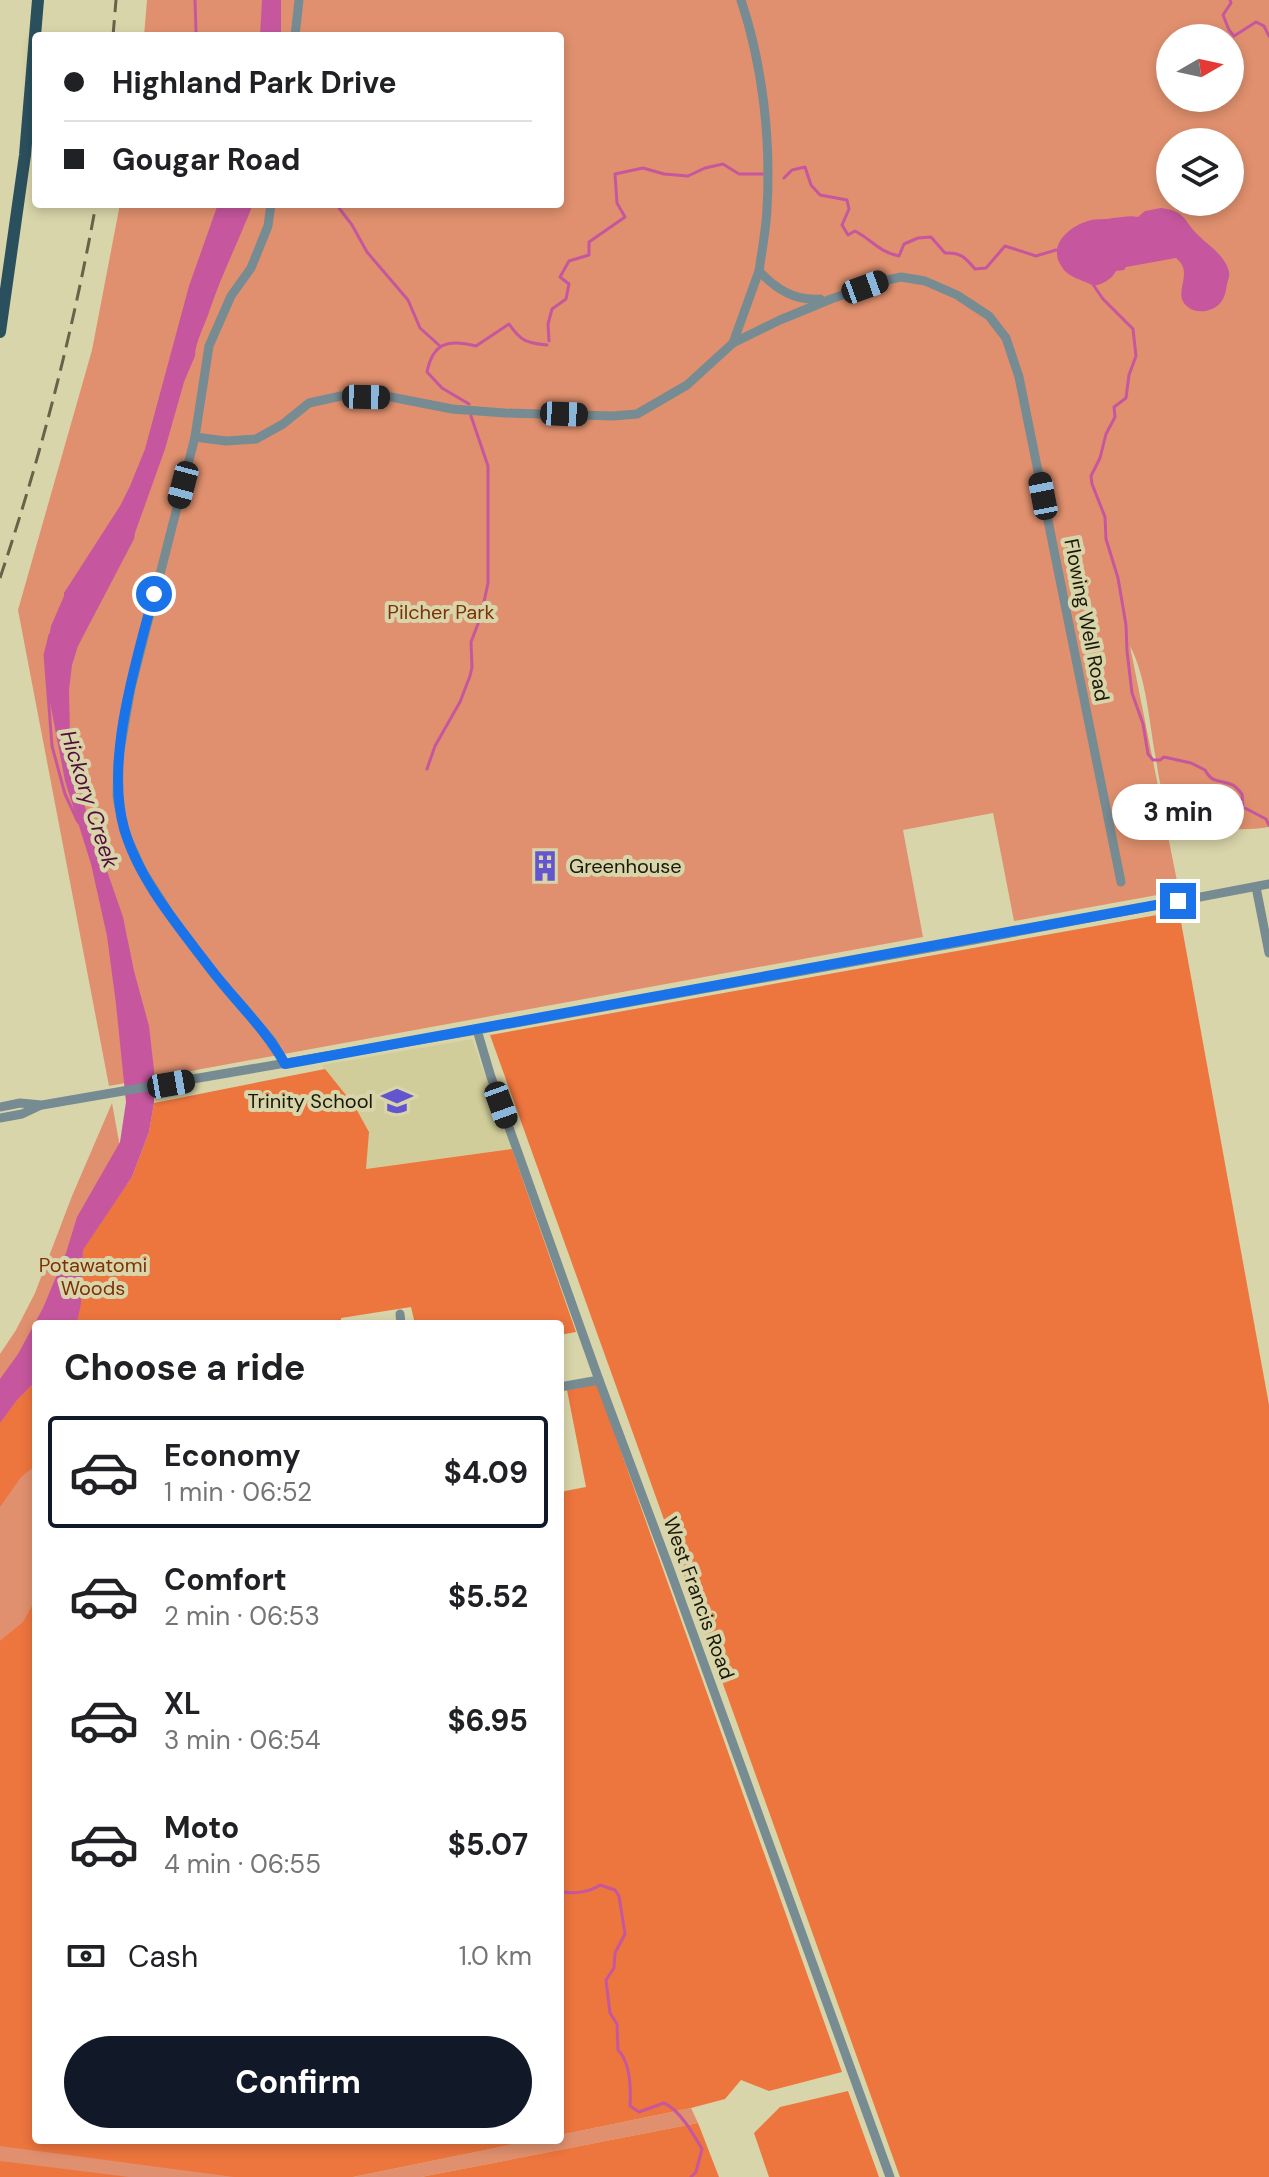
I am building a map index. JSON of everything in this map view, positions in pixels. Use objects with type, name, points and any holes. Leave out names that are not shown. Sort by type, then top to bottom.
[{"type":"main road","points":[[35,32],[38,0]]},
{"type":"main road","points":[[0,332],[25,155],[32,72]]},
{"type":"street","points":[[295,32],[299,0]]},
{"type":"street","points":[[195,437],[226,441],[256,439],[283,424],[309,403],[341,396],[391,397],[452,409],[505,413],[613,416],[637,414],[687,385],[733,343],[759,271],[767,211],[768,160],[759,72],[751,27],[741,0]]},
{"type":"street","points":[[270,208],[268,226],[251,268],[231,296],[209,346],[195,437],[131,688],[118,762],[117,797],[124,831],[143,872],[173,919],[223,985],[272,1041],[285,1064]]},
{"type":"street","points":[[759,271],[774,287],[805,300],[831,299]]},
{"type":"street","name":"Flowing Well Road","points":[[733,343],[831,299],[901,277],[925,281],[957,295],[989,316],[1006,338],[1022,392],[1121,882]]},
{"type":"street","points":[[0,1107],[96,1097],[285,1064],[1269,884]]},
{"type":"street","points":[[1256,887],[1269,953]]},
{"type":"street","name":"West Francis Road","points":[[477,1030],[496,1092],[599,1380],[890,2177]]},
{"type":"street","points":[[0,1118],[22,1114],[42,1105]]},
{"type":"street","points":[[564,1386],[599,1380]]},
{"type":"shaded area","points":[[262,0],[281,0],[281,32],[260,32]]},
{"type":"shaded area","points":[[217,208],[251,208],[199,339],[134,539],[78,646],[72,665],[70,735],[79,786],[97,848],[123,917],[149,1026],[154,1103],[149,1132],[132,1177],[83,1250],[77,1320],[36,1320],[66,1253],[77,1217],[120,1142],[126,1102],[107,936],[91,864],[65,781],[48,692],[46,655],[51,626],[64,593],[120,506],[145,449],[189,286]]},
{"type":"shaded area","points":[[1156,209],[1156,216],[1182,216],[1221,256],[1229,275],[1225,293],[1215,308],[1196,311],[1183,302],[1184,270],[1176,258],[1126,267],[1094,286],[1072,276],[1062,267],[1058,259],[1058,245],[1073,228],[1094,220],[1138,217],[1145,211]]},
{"type":"shaded area","points":[[472,1039],[512,1149],[365,1169],[322,1065]]},
{"type":"shaded area","points":[[32,1328],[32,1385],[0,1423],[0,1379]]},
{"type":"green space","name":"Pilcher Park","points":[[147,0],[1269,0],[1269,827],[1228,829],[1200,824],[1176,811],[1167,801],[1160,781],[1144,687],[1130,646],[1179,891],[1014,921],[993,813],[903,830],[923,937],[109,1086],[18,610],[92,350],[119,208],[564,208],[564,32],[144,32]]},
{"type":"green space","points":[[1179,911],[1269,1405],[1269,2177],[900,2177],[490,1035]]},
{"type":"green space","points":[[325,1069],[354,1105],[369,1132],[366,1169],[512,1149],[576,1332],[564,1334],[564,1320],[414,1320],[411,1307],[341,1320],[76,1320],[81,1304],[83,1250],[132,1177],[149,1132],[154,1103]]},
{"type":"green space","name":"Potawatomi Woods","points":[[112,1103],[151,1320],[32,1320],[32,2144],[65,2144],[305,2177],[0,2177],[0,1354],[35,1293]]},
{"type":"green space","points":[[597,1384],[842,2072],[769,2091],[741,2080],[725,2099],[564,2134],[564,1491],[586,1487],[567,1390]]},
{"type":"green space","points":[[32,1385],[32,1468],[21,1477],[0,1507],[0,1423]]},
{"type":"green space","points":[[32,1606],[32,2144],[514,2144],[353,2177],[234,2177],[0,2146],[0,1641],[23,1622]]},
{"type":"green space","points":[[848,2091],[879,2177],[769,2177],[754,2133],[780,2107]]},
{"type":"green space","points":[[691,2108],[698,2123],[421,2177],[353,2177],[514,2144],[564,2144],[564,2134]]},
{"type":"green space","points":[[698,2123],[719,2177],[421,2177]]},
{"type":"green space","points":[[0,2161],[129,2177],[0,2177]]},
{"type":"waterway","points":[[195,0],[196,32]]},
{"type":"waterway","points":[[1230,0],[1223,15],[1234,36],[1256,22],[1264,26],[1269,36]]},
{"type":"waterway","points":[[549,341],[548,324],[552,309],[566,299],[569,284],[560,277],[569,261],[589,255],[589,242],[625,217],[617,203],[615,174],[643,168],[688,176],[723,164],[739,174],[763,174]]},
{"type":"waterway","points":[[784,178],[792,170],[805,167],[811,185],[820,195],[847,200],[849,209],[842,225],[848,235],[855,231],[880,249],[899,256],[904,244],[931,237],[945,253],[962,256],[975,269],[986,268],[1005,246],[1036,256],[1056,250]]},
{"type":"waterway","points":[[339,208],[367,252],[408,300],[420,328],[440,346]]},
{"type":"waterway","points":[[1094,286],[1133,329],[1136,356],[1129,375],[1126,398],[1114,407],[1115,417],[1091,476],[1105,517],[1106,539],[1118,578],[1132,693],[1143,724],[1148,754],[1153,760],[1164,757],[1191,763],[1205,770],[1214,780],[1233,785],[1242,794],[1243,807],[1266,819],[1269,825]]},
{"type":"waterway","points":[[469,404],[442,388],[427,372],[438,349],[450,343],[476,346],[509,324],[525,340],[547,345]]},
{"type":"waterway","points":[[427,769],[470,676],[471,642],[481,616],[488,583],[488,466],[471,416]]},
{"type":"waterway","name":"Hickory Creek","points":[[50,635],[45,655],[52,746],[65,794],[78,822]]},
{"type":"waterway","points":[[564,1892],[581,1892],[600,1885],[615,1890],[619,1896],[625,1934],[615,1953],[614,1968],[606,1980],[610,2013],[617,2024],[618,2050],[626,2062],[629,2076],[630,2106],[639,2112],[664,2103],[681,2116],[702,2149],[696,2172],[691,2177]]},
{"type":"railway","points":[[113,32],[116,0]]},
{"type":"railway","points":[[0,578],[55,393],[95,208]]},
{"type":"place","name":"Greenhouse","points":[[545,866]]},
{"type":"place","name":"Trinity School","points":[[397,1101]]},
{"type":"route","points":[[154,594],[131,688],[118,762],[117,797],[124,831],[143,872],[173,919],[223,985],[272,1041],[285,1064],[1178,901]]}]
